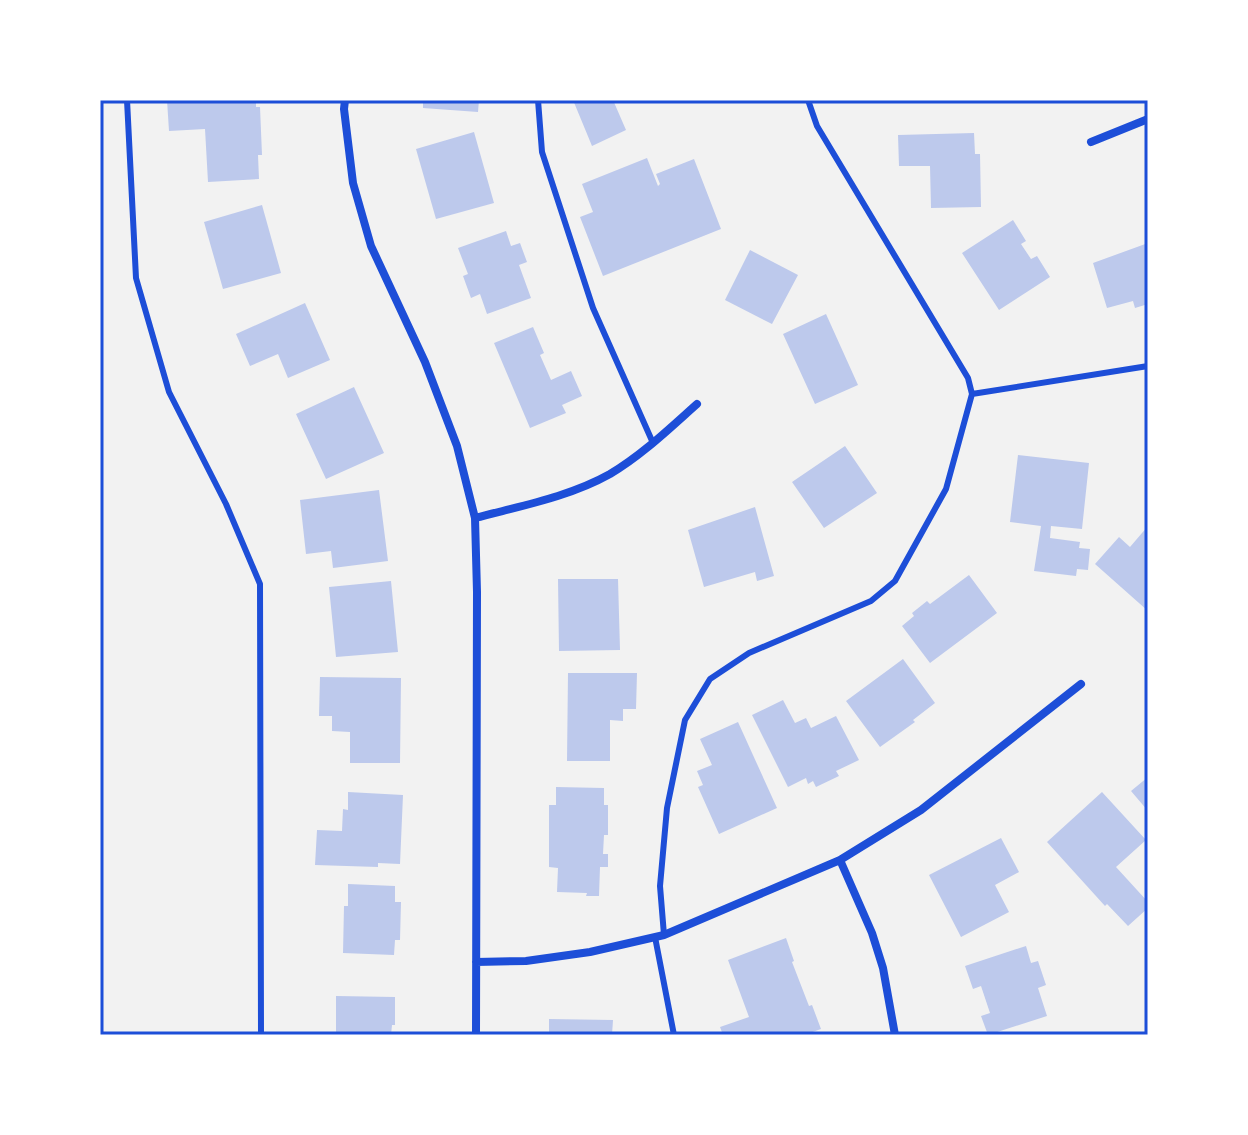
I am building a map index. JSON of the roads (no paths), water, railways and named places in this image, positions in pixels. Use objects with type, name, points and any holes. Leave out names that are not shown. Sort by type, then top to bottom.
[{"type":"street","points":[[345,100],[353,183],[371,246],[425,362],[457,446],[475,518],[476,1035]]},
{"type":"street","points":[[1091,142],[1148,119]]},
{"type":"street","points":[[475,518],[556,497],[610,474],[653,443],[697,404]]},
{"type":"street","points":[[476,962],[526,961],[590,952],[660,936],[840,860],[921,810],[1081,684]]},
{"type":"street","points":[[840,860],[876,945],[895,1035]]},
{"type":"lane","points":[[127,100],[136,278],[169,392],[226,504],[260,584],[261,1035]]},
{"type":"lane","points":[[538,100],[542,152],[593,308],[653,443]]},
{"type":"lane","points":[[674,1035],[660,936],[660,886],[667,808],[685,720],[710,679],[749,653],[871,601],[895,581],[946,489],[972,394],[968,378],[817,126],[808,100]]},
{"type":"lane","points":[[972,394],[1148,366]]}]
